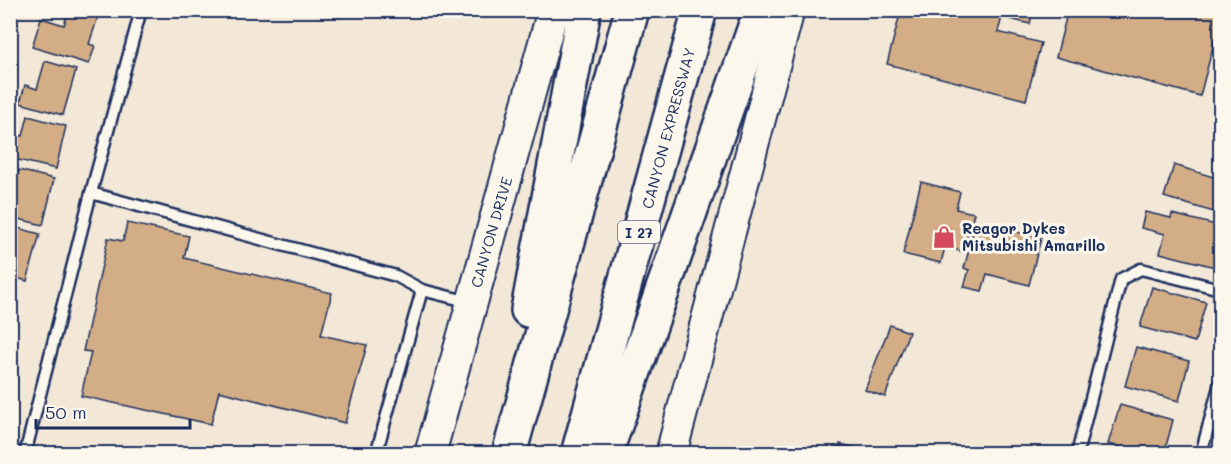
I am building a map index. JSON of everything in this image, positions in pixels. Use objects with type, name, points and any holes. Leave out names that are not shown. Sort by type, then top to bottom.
[{"type":"highway","points":[[522,408],[522,344],[584,10]]},
{"type":"highway","points":[[509,453],[632,10]]},
{"type":"highway","name":"CANYON EXPRESSWAY","points":[[578,453],[700,10]]},
{"type":"highway","points":[[605,453],[761,10]]},
{"type":"main road","name":"CANYON DRIVE","points":[[430,453],[553,10]]},
{"type":"main road","points":[[671,453],[789,10]]},
{"type":"lane","points":[[26,453],[91,193],[141,10]]},
{"type":"lane","points":[[91,193],[396,276],[422,290],[472,303]]},
{"type":"lane","points":[[1077,453],[1121,279],[1142,268],[1221,289]]},
{"type":"lane","points":[[376,453],[422,290]]},
{"type":"lane","points":[[1202,453],[1221,383]]},
{"type":"building","points":[[69,10],[78,10],[98,17],[89,44],[95,46],[89,64],[32,47],[41,18],[64,25]]},
{"type":"building","points":[[901,10],[1033,10],[1030,24],[1002,17],[998,32],[1041,43],[1026,100],[887,64]]},
{"type":"building","points":[[1068,10],[1220,10],[1220,20],[1200,96],[1056,57]]},
{"type":"building","points":[[45,61],[76,70],[63,115],[20,103],[25,85],[37,89]]},
{"type":"building","points":[[28,116],[66,126],[56,169],[10,158],[11,133],[23,136]]},
{"type":"building","points":[[1174,165],[1220,179],[1220,214],[1164,197]]},
{"type":"building","points":[[19,170],[54,179],[43,225],[10,217],[10,193],[13,193]]},
{"type":"building","points":[[921,182],[960,192],[956,209],[974,213],[971,225],[976,226],[977,222],[1041,238],[1029,285],[987,274],[982,291],[964,287],[969,270],[964,268],[973,235],[968,234],[964,252],[945,247],[941,263],[903,254]]},
{"type":"building","points":[[1145,212],[1171,218],[1172,214],[1220,226],[1220,248],[1215,267],[1160,253],[1165,234],[1141,228]]},
{"type":"building","points":[[127,223],[189,236],[184,258],[332,293],[321,335],[367,345],[345,423],[219,391],[211,424],[81,396],[91,352],[83,351],[108,238],[123,241]]},
{"type":"building","points":[[10,226],[40,234],[27,281],[10,276]]},
{"type":"building","points":[[10,285],[16,286],[10,307]]},
{"type":"building","points":[[1152,287],[1206,302],[1195,342],[1140,327]]},
{"type":"building","points":[[890,325],[909,332],[885,397],[865,390]]},
{"type":"building","points":[[1136,347],[1189,361],[1179,401],[1125,386]]},
{"type":"building","points":[[1120,405],[1173,420],[1164,454],[1141,454],[1108,444]]},
{"type":"building","points":[[840,444],[881,454],[838,454]]},
{"type":"place","name":"Reagor Dykes Mitsubishi Amarillo","points":[[944,237]]}]
